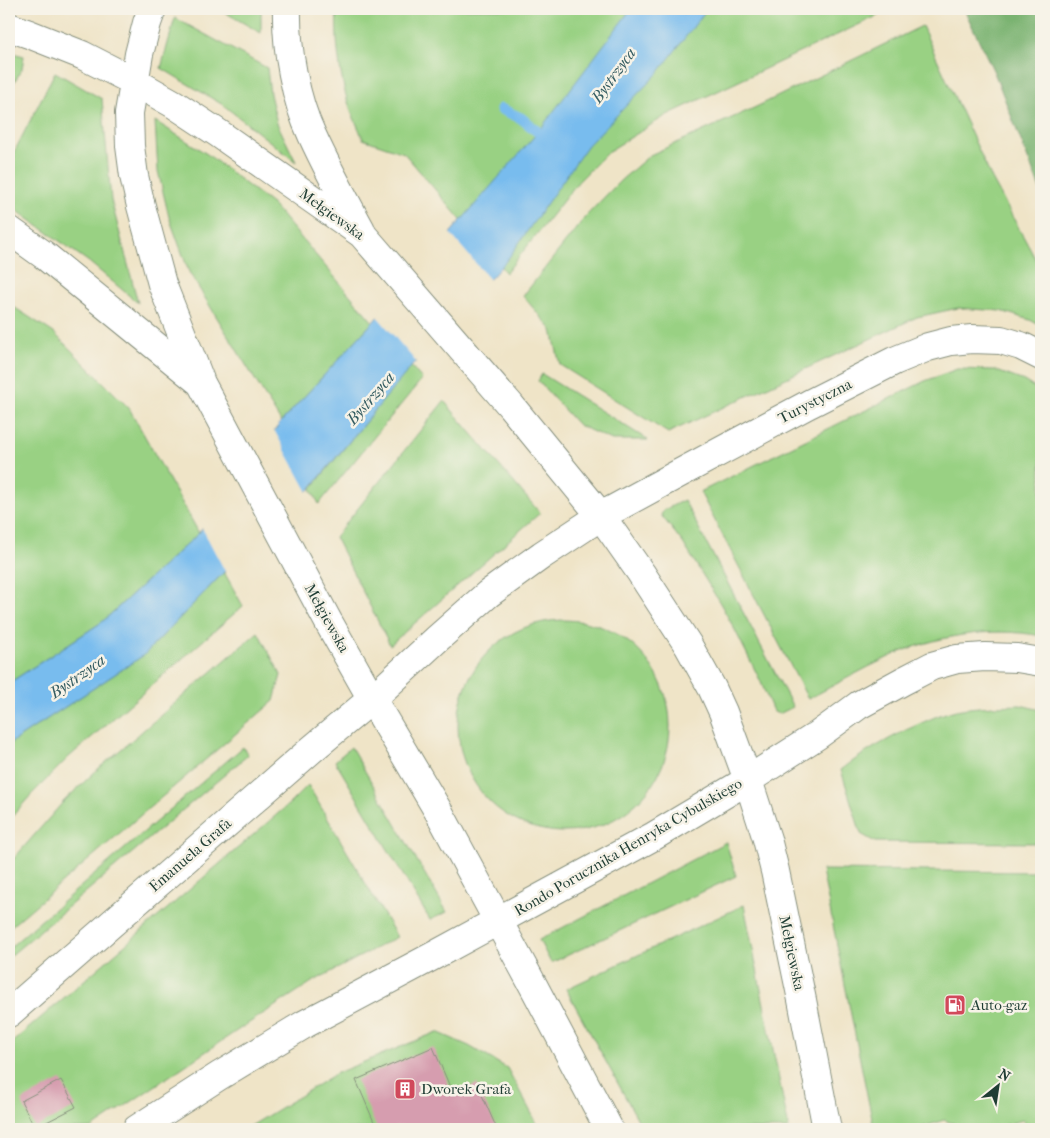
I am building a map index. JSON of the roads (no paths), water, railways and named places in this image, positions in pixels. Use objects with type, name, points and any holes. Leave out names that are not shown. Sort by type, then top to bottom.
[{"type":"main road","points":[[152,9],[139,54],[129,113],[130,146],[134,176],[162,284],[201,384]]},
{"type":"main road","points":[[287,9],[289,46],[301,107],[311,134],[362,234]]},
{"type":"main road","name":"Mełgiewska","points":[[9,27],[82,55],[174,104],[362,234],[511,406],[602,516]]},
{"type":"main road","name":"Mełgiewska","points":[[9,230],[44,255],[201,384],[328,623],[372,699]]},
{"type":"main road","name":"Turystyczna","points":[[602,516],[809,404],[894,361],[928,347],[950,341],[972,339],[1001,340],[1021,346],[1041,356]]},
{"type":"main road","points":[[372,699],[488,594],[542,555],[602,516]]},
{"type":"main road","name":"Rondo Porucznika Henryka Cybulskiego","points":[[372,699],[440,814],[498,920],[654,836],[748,780],[712,688],[671,618],[602,516]]},
{"type":"main road","points":[[748,780],[818,735],[859,705],[932,666],[958,659],[984,657],[1017,658],[1041,662]]},
{"type":"main road","name":"Emanuela Grafa","points":[[9,1013],[310,750],[372,699]]},
{"type":"main road","name":"Mełgiewska","points":[[748,780],[775,871],[827,1129]]},
{"type":"main road","points":[[137,1129],[305,1024],[435,956],[498,920],[609,1129]]},
{"type":"water","name":"Bystrzyca","points":[[631,9],[707,9],[658,73],[588,145],[507,260],[411,367],[310,489],[224,572],[144,655],[9,744],[9,683],[102,622],[199,533],[281,422],[373,322],[538,132]]},
{"type":"waterway","points":[[501,109],[521,118],[549,141]]},
{"type":"place","name":"Auto-gaz","points":[[955,1005]]},
{"type":"place","name":"Dworek Grafa","points":[[405,1089]]}]
